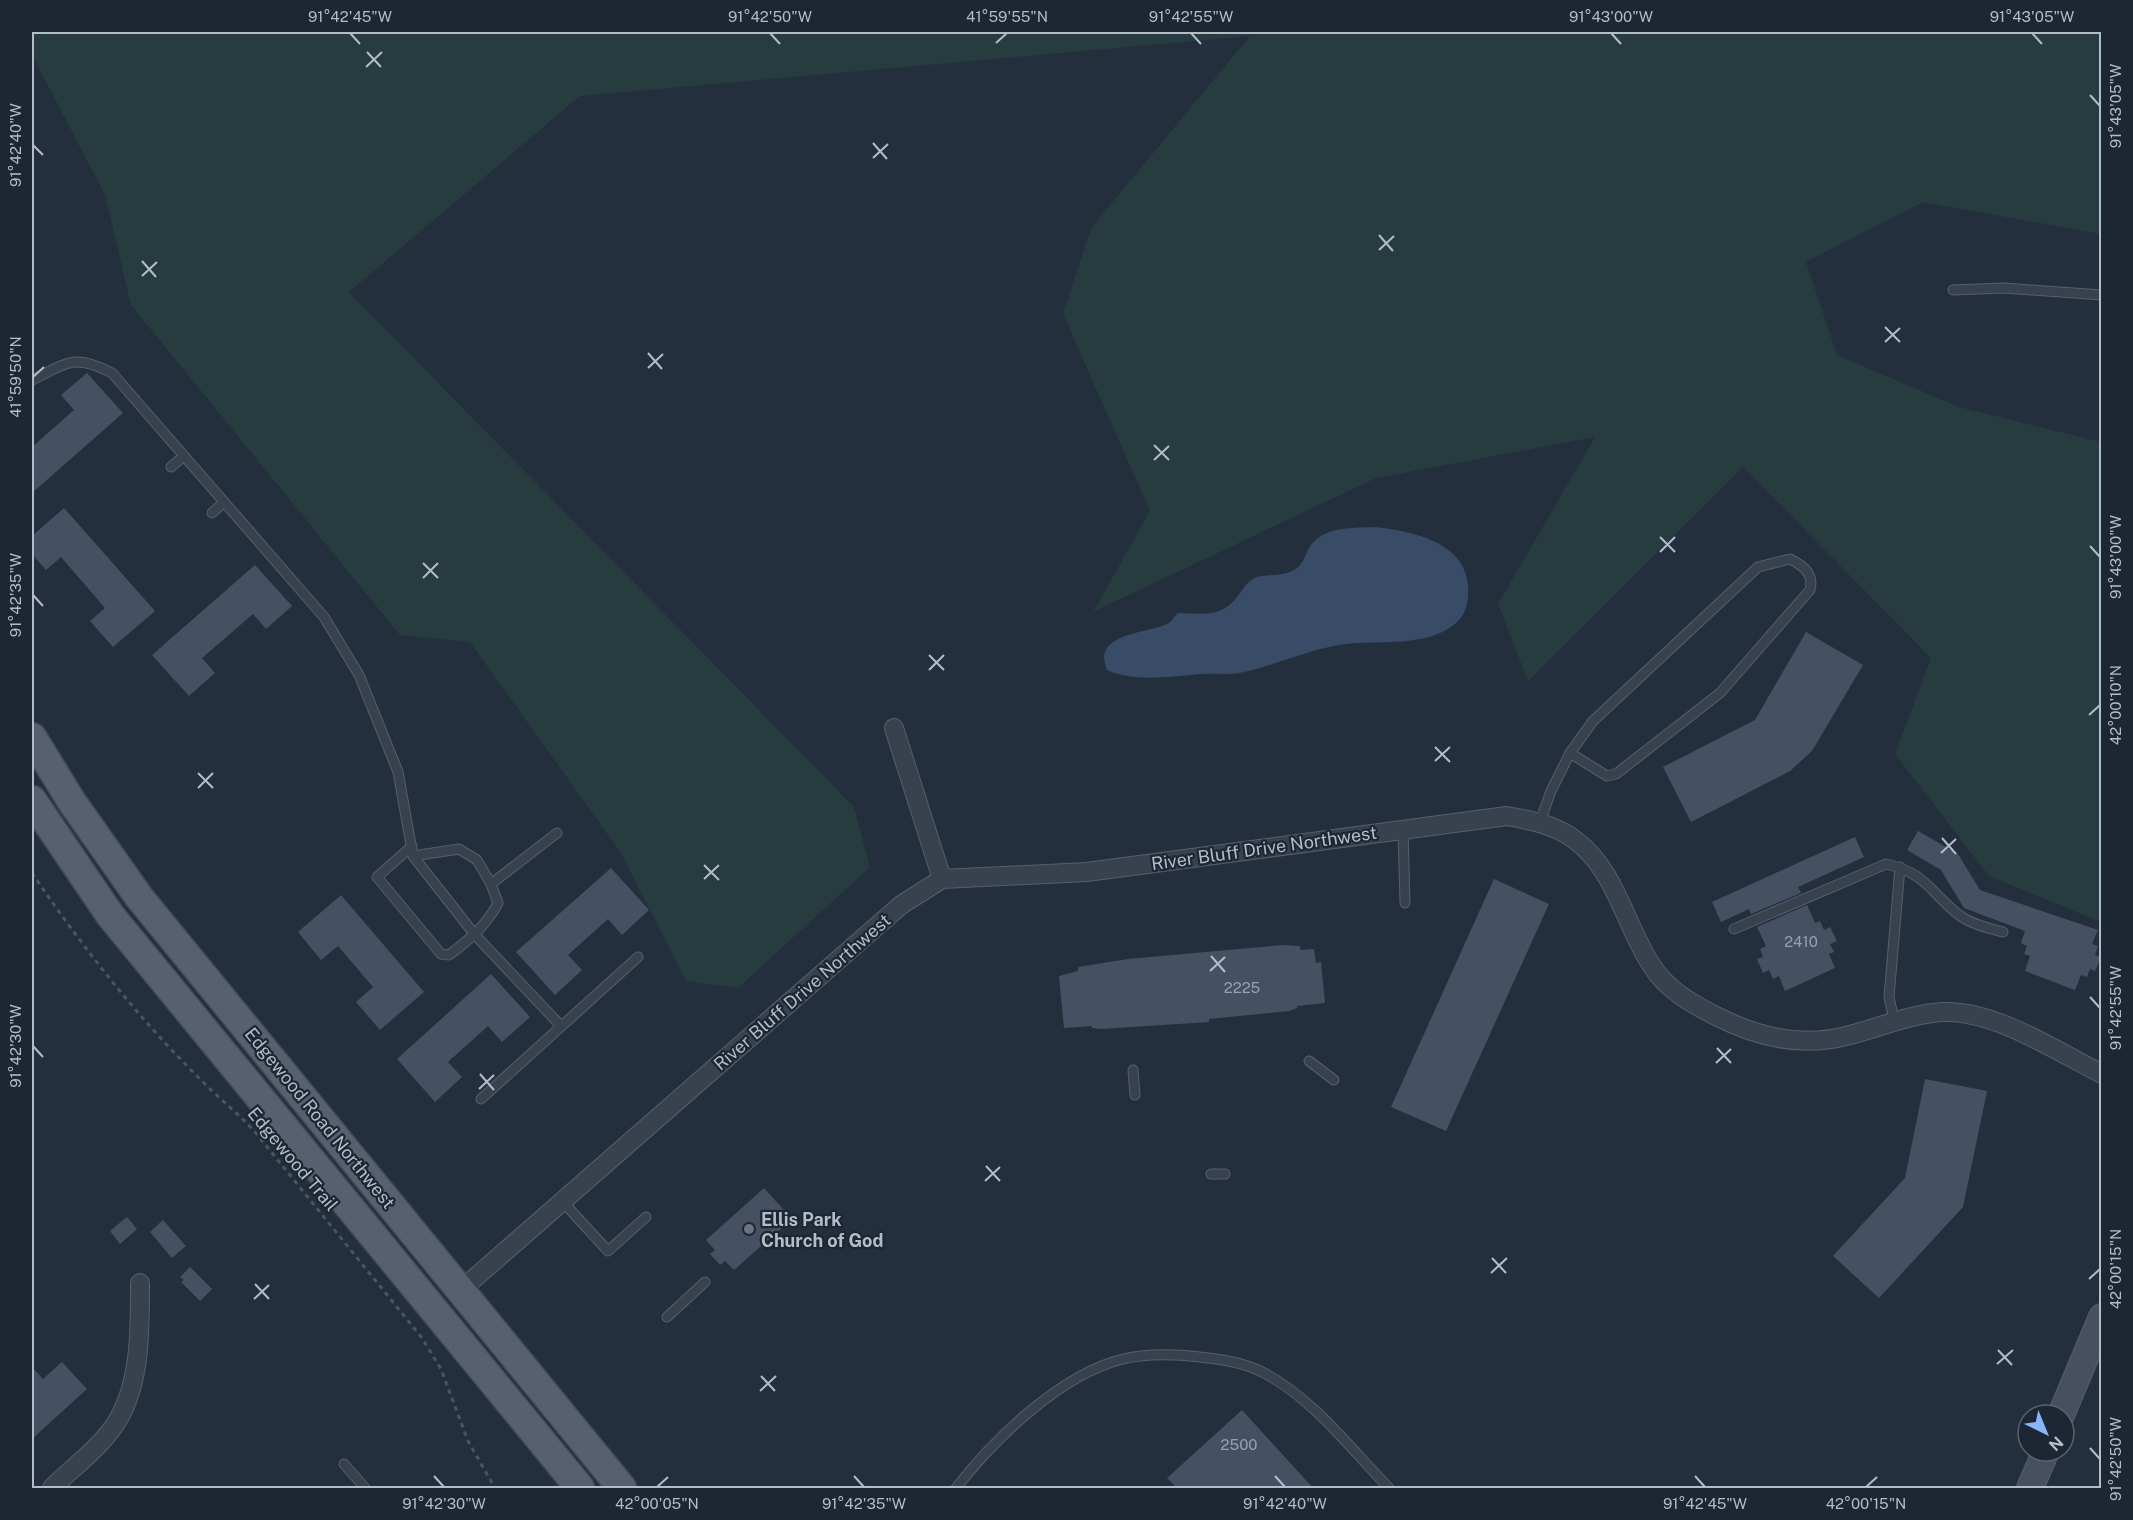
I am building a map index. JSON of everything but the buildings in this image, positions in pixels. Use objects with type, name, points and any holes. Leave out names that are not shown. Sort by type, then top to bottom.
[{"type":"main road","name":"Edgewood Road Northwest","points":[[32,737],[72,802],[139,897],[622,1488]]},
{"type":"main road","name":"Edgewood Road Northwest","points":[[32,800],[110,915],[580,1488]]},
{"type":"street","points":[[894,728],[942,879]]},
{"type":"street","name":"River Bluff Drive Northwest","points":[[461,1290],[901,905],[942,879],[1087,872],[1507,816],[1540,822],[1574,838],[1604,871],[1652,968],[1680,995],[1715,1016],[1751,1032],[1791,1042],[1845,1036],[1894,1020],[1944,1012],[1993,1020],[2102,1074]]},
{"type":"street","points":[[52,1488],[118,1419],[127,1399],[139,1339],[140,1283]]},
{"type":"street","points":[[2066,1403],[2102,1317]]},
{"type":"street","points":[[2030,1488],[2041,1463]]},
{"type":"lane","points":[[1953,290],[2004,288],[2102,295]]},
{"type":"lane","points":[[32,381],[70,361],[92,362],[112,373],[324,617],[359,675],[398,772],[413,856],[476,935],[561,1026]]},
{"type":"lane","points":[[171,467],[184,456]]},
{"type":"lane","points":[[212,513],[224,502]]},
{"type":"lane","points":[[1540,822],[1551,791],[1570,753],[1593,722],[1758,567],[1790,559],[1809,572],[1812,581],[1810,590],[1720,693],[1616,774],[1607,776],[1570,753]]},
{"type":"lane","points":[[1403,830],[1405,903]]},
{"type":"lane","points":[[491,884],[557,832]]},
{"type":"lane","points":[[412,846],[377,877],[441,954],[449,955],[476,935],[498,903],[491,884],[477,860],[459,849],[413,856]]},
{"type":"lane","points":[[1734,929],[1876,866],[1886,864],[1900,867],[1926,881],[1965,919],[2003,932]]},
{"type":"lane","points":[[1894,1020],[1889,997],[1900,867]]},
{"type":"lane","points":[[481,1099],[638,957]]},
{"type":"lane","points":[[1309,1061],[1334,1080]]},
{"type":"lane","points":[[1132,1070],[1135,1095]]},
{"type":"lane","points":[[1211,1174],[1226,1174]]},
{"type":"lane","points":[[562,1201],[608,1251],[646,1217]]},
{"type":"lane","points":[[667,1317],[705,1282]]},
{"type":"lane","points":[[956,1488],[1018,1424],[1070,1382],[1123,1359],[1175,1354],[1222,1359],[1265,1373],[1305,1402],[1389,1488]]},
{"type":"lane","points":[[344,1464],[365,1488]]},
{"type":"path","name":"Edgewood Trail","points":[[32,873],[102,968],[199,1078],[236,1111],[255,1132],[422,1338],[441,1369],[468,1441],[495,1488]]},
{"type":"green space","points":[[32,32],[2101,32],[2101,234],[1923,202],[1806,262],[1837,355],[1959,407],[2101,442],[2101,922],[1989,876],[1895,754],[1931,658],[1743,467],[1528,681],[1498,604],[1595,437],[1376,478],[1093,612],[1150,511],[1063,314],[1091,228],[1250,36],[580,96],[349,292],[854,807],[870,867],[738,988],[686,981],[621,853],[470,642],[400,635],[131,305],[105,195],[32,55]]},
{"type":"water","points":[[1376,527],[1407,532],[1438,543],[1461,563],[1467,577],[1468,599],[1463,614],[1456,623],[1444,631],[1417,640],[1332,646],[1239,673],[1142,678],[1107,670],[1104,658],[1107,648],[1114,641],[1124,636],[1160,627],[1169,623],[1178,613],[1205,614],[1220,611],[1234,601],[1247,583],[1254,578],[1293,571],[1302,563],[1311,545],[1324,534],[1341,529]]},
{"type":"place","name":"Ellis Park Church of God","points":[[749,1229]]}]
